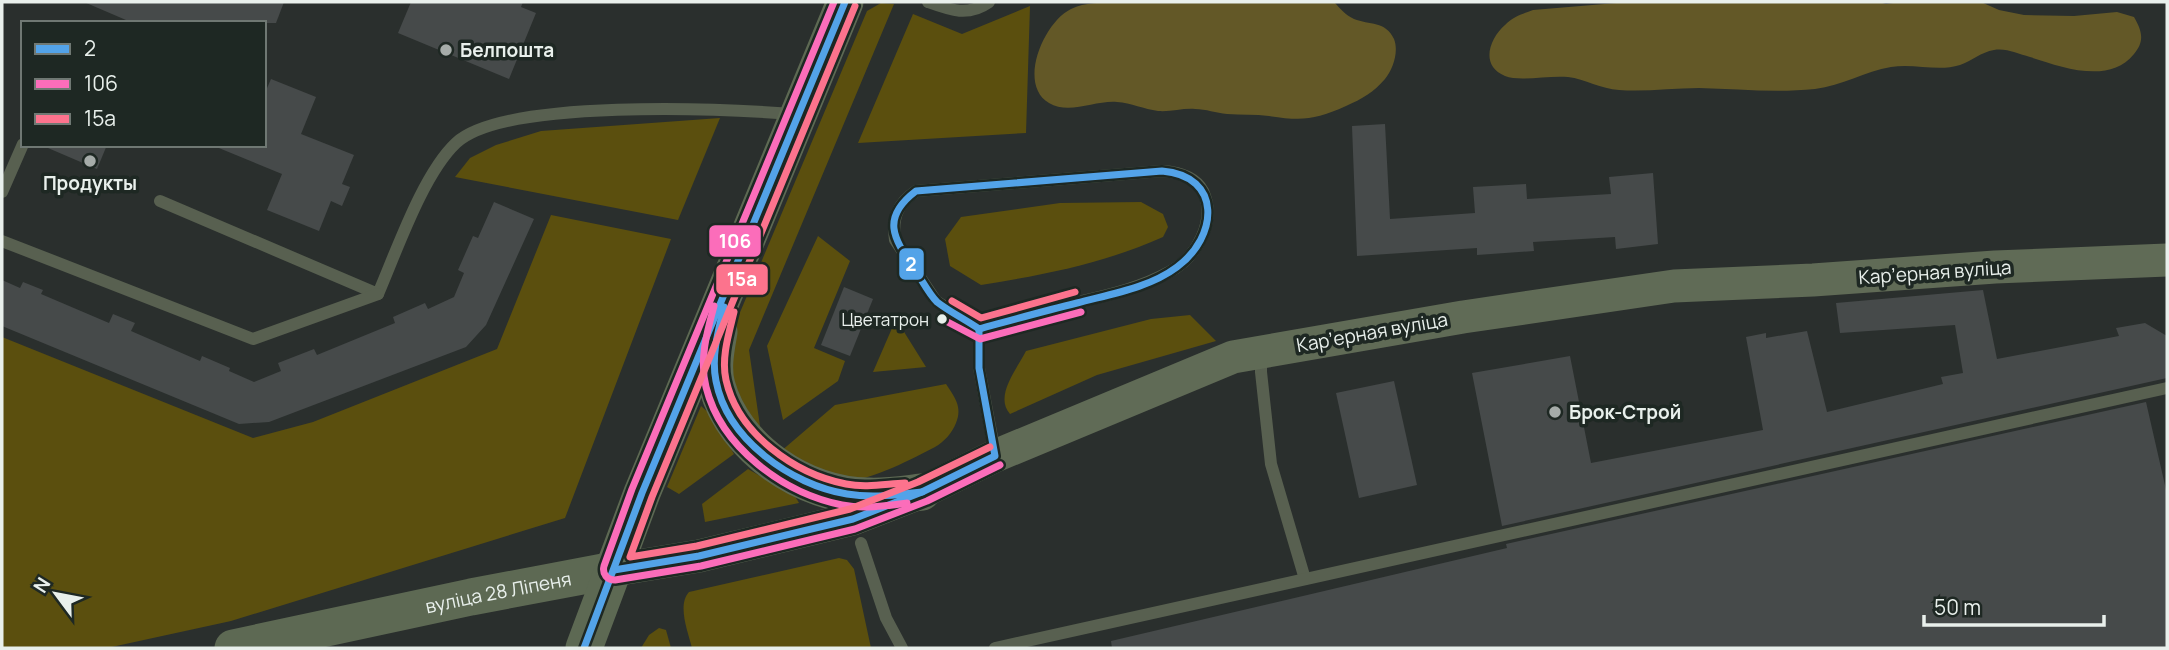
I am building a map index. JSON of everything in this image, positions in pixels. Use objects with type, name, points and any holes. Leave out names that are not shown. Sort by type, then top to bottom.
[{"type":"main road","points":[[584,648],[642,493],[845,2]]},
{"type":"main road","points":[[730,280],[715,356],[716,383],[723,405],[756,450],[809,484],[835,492],[867,497],[922,492]]},
{"type":"main road","name":"вуліца 28 Ліпеня","points":[[233,648],[471,597],[614,570]]},
{"type":"main road","name":"вуліца 28 Ліпеня","points":[[344,648],[476,619],[614,570]]},
{"type":"street","name":"Карʼерная вуліца","points":[[614,570],[699,556],[853,519],[922,492],[995,456],[1233,356],[1576,299],[1674,286],[2167,260]]},
{"type":"lane","points":[[928,2],[956,12],[978,10],[989,2]]},
{"type":"lane","points":[[2,241],[253,340],[378,294],[430,177],[457,142],[484,127],[569,113],[672,109],[797,114]]},
{"type":"lane","points":[[2,192],[22,147]]},
{"type":"lane","points":[[1162,171],[1177,172],[1191,178],[1201,188],[1208,215],[1204,232],[1185,261],[1170,272],[1123,291],[979,329],[936,301],[895,240],[895,217],[899,206],[916,191],[1162,171]]},
{"type":"lane","points":[[160,201],[378,294]]},
{"type":"lane","points":[[979,329],[979,368],[995,456]]},
{"type":"lane","points":[[1261,351],[1271,464],[1305,579]]},
{"type":"lane","points":[[995,648],[2167,388]]},
{"type":"lane","points":[[862,543],[886,618],[902,648]]},
{"type":"shaded area","points":[[1118,2],[1334,2],[1351,17],[1377,24],[1391,33],[1395,44],[1393,65],[1381,84],[1357,101],[1335,111],[1308,118],[1227,114],[1199,109],[1158,111],[1117,102],[1065,108],[1049,103],[1040,94],[1035,82],[1035,68],[1044,39],[1052,26],[1061,16],[1076,7]]},
{"type":"shaded area","points":[[1628,2],[1981,2],[1999,10],[2024,15],[2074,16],[2117,12],[2134,17],[2141,40],[2134,54],[2124,63],[2099,71],[2070,69],[2012,52],[1994,50],[1952,67],[1891,67],[1825,87],[1801,90],[1619,90],[1568,77],[1511,78],[1497,72],[1492,66],[1490,52],[1495,37],[1505,25],[1518,16],[1533,10]]},
{"type":"shaded area","points":[[881,3],[894,4],[749,350],[761,433],[731,401],[733,329],[867,11]]},
{"type":"shaded area","points":[[1030,6],[1026,133],[858,143],[913,14],[962,34]]},
{"type":"shaded area","points":[[720,118],[678,220],[455,177],[470,158],[496,145],[541,131]]},
{"type":"shaded area","points":[[1141,202],[1163,214],[1168,227],[1163,237],[1119,254],[1051,272],[981,285],[950,266],[945,239],[961,217],[1060,203]]},
{"type":"shaded area","points":[[551,215],[671,239],[565,518],[231,621],[107,648],[2,648],[2,337],[253,438],[313,422],[497,349]]},
{"type":"shaded area","points":[[818,236],[850,261],[814,348],[845,361],[838,381],[783,420],[767,346]]},
{"type":"shaded area","points":[[1190,315],[1216,341],[1097,375],[1010,414],[1006,407],[1004,399],[1009,382],[1026,351],[1151,319]]},
{"type":"shaded area","points":[[896,319],[926,367],[873,372]]},
{"type":"shaded area","points":[[946,384],[955,397],[959,412],[952,430],[945,440],[935,447],[887,470],[860,479],[839,480],[817,472],[780,452],[835,405]]},
{"type":"shaded area","points":[[701,406],[710,414],[734,454],[679,494],[667,487]]},
{"type":"shaded area","points":[[748,469],[795,496],[799,503],[705,522],[702,504]]},
{"type":"shaded area","points":[[839,558],[847,560],[854,569],[871,648],[692,648],[684,611],[689,592]]},
{"type":"shaded area","points":[[659,628],[666,630],[671,648],[641,648],[649,635]]},
{"type":"building","points":[[84,2],[284,2],[276,23],[128,21]]},
{"type":"building","points":[[411,2],[523,2],[521,7],[536,13],[509,79],[398,33]]},
{"type":"building","points":[[271,79],[316,97],[301,134],[354,155],[342,184],[350,187],[342,206],[331,201],[319,231],[267,210],[282,174],[216,147],[266,147],[266,90]]},
{"type":"building","points":[[1385,124],[1390,219],[1475,213],[1473,187],[1526,184],[1527,199],[1611,194],[1609,177],[1653,173],[1658,244],[1616,249],[1615,237],[1533,242],[1534,251],[1477,255],[1477,248],[1357,256],[1352,126]]},
{"type":"building","name":"Продукты","points":[[46,147],[106,147],[97,169]]},
{"type":"building","points":[[494,202],[534,219],[486,325],[466,347],[269,422],[239,424],[2,326],[2,280],[20,288],[23,282],[43,290],[41,294],[109,323],[113,314],[135,323],[131,331],[200,361],[202,356],[254,382],[281,371],[278,363],[314,349],[317,355],[395,323],[393,317],[425,303],[428,309],[454,297],[464,273],[458,270],[473,236],[478,238]]},
{"type":"building","points":[[844,287],[873,299],[850,356],[821,345]]},
{"type":"building","points":[[1983,290],[1997,359],[2119,336],[2116,328],[2145,323],[2167,336],[2167,378],[1502,526],[1472,373],[1570,356],[1591,463],[1763,430],[1746,337],[1766,333],[1766,338],[1807,331],[1827,412],[1943,384],[1941,377],[1963,373],[1955,325],[1840,333],[1836,303]]},
{"type":"building","points":[[1394,381],[1417,485],[1359,498],[1336,393]]},
{"type":"building","points":[[2146,402],[2167,494],[2167,648],[1112,648],[1111,641],[1507,548],[1506,544]]},
{"type":"transit line","name":"106","points":[[834,2],[632,489],[604,566],[604,574],[615,580],[701,566],[855,529],[927,501],[1000,465]]},
{"type":"transit line","name":"2","points":[[584,648],[642,493],[845,2]]},
{"type":"transit line","name":"15а","points":[[855,6],[652,497],[630,557],[697,546],[850,509],[918,482],[990,447]]},
{"type":"transit line","name":"2","points":[[1162,171],[1182,175],[1196,184],[1204,196],[1208,210],[1201,240],[1177,267],[1129,290],[979,329],[934,299],[902,249],[894,230],[897,211],[916,191],[1162,171]]},
{"type":"transit line","name":"15а","points":[[952,301],[981,318],[1075,292]]},
{"type":"transit line","name":"106","points":[[714,306],[705,346],[704,377],[714,409],[740,448],[777,478],[820,499],[858,507],[907,503]]},
{"type":"transit line","name":"2","points":[[724,307],[715,353],[716,381],[722,402],[733,422],[765,456],[804,481],[847,494],[875,496],[922,492]]},
{"type":"transit line","name":"15а","points":[[734,312],[725,354],[726,380],[733,400],[756,434],[789,461],[827,479],[861,486],[905,483]]},
{"type":"transit line","name":"106","points":[[942,319],[980,339],[1081,312]]},
{"type":"transit line","name":"2","points":[[614,570],[699,556],[853,519],[922,492],[995,456],[979,368],[979,329]]},
{"type":"place","name":"Белпошта","points":[[446,50]]},
{"type":"place","name":"Продукты","points":[[90,161]]},
{"type":"place","name":"Цветатрон","points":[[942,319]]},
{"type":"place","name":"Брок-Строй","points":[[1555,412]]}]
